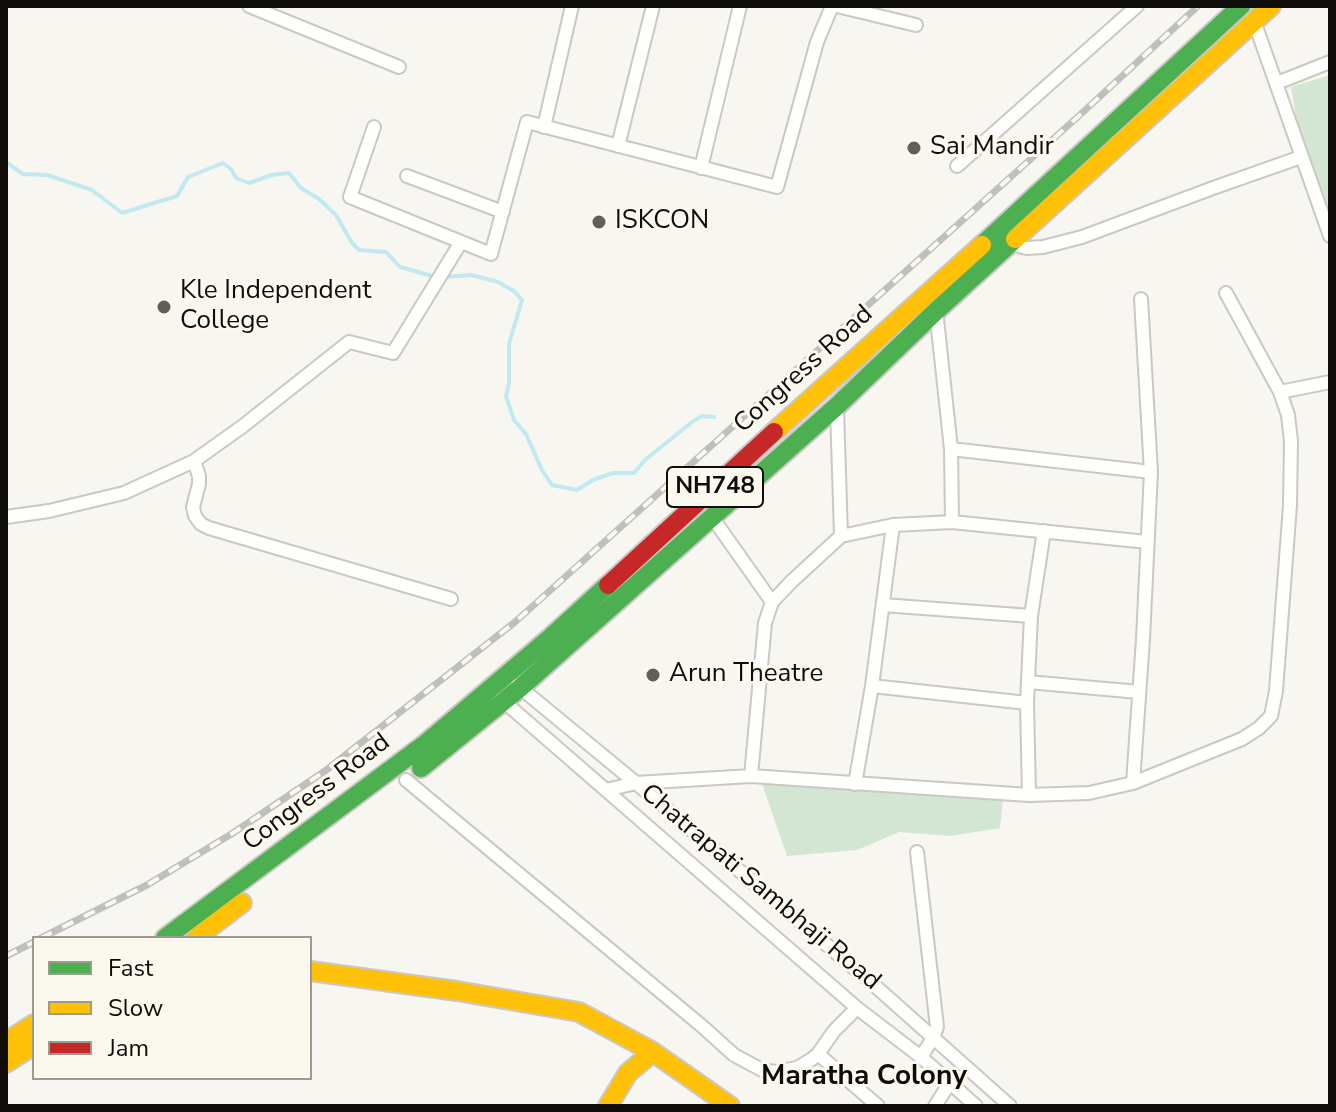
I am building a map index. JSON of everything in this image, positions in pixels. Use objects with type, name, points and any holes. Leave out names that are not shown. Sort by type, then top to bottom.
[{"type":"main road","name":"Congress Road","points":[[289,867],[504,702],[837,406],[931,302],[1017,214],[1241,6]]},
{"type":"main road","name":"Congress Road","points":[[172,936],[425,744],[931,302],[1010,244],[1271,6]]},
{"type":"main road","name":"Congress Road","points":[[199,936],[254,894]]},
{"type":"main road","points":[[312,971],[579,1012],[653,1052],[730,1106]]},
{"type":"main road","points":[[6,1042],[32,1025]]},
{"type":"main road","points":[[6,1063],[32,1046]]},
{"type":"main road","points":[[608,1106],[628,1073],[653,1052]]},
{"type":"street","points":[[249,6],[399,67]]},
{"type":"street","points":[[284,21],[288,6]]},
{"type":"street","points":[[544,127],[572,6]]},
{"type":"street","points":[[618,146],[653,6]]},
{"type":"street","points":[[701,168],[740,6]]},
{"type":"street","points":[[374,127],[350,197],[491,254],[527,122],[777,187],[817,42],[834,6],[916,25]]},
{"type":"street","points":[[957,166],[1137,6]]},
{"type":"street","points":[[1254,21],[1330,236]]},
{"type":"street","points":[[1277,83],[1330,62]]},
{"type":"street","points":[[1010,244],[1027,248],[1043,247],[1082,237],[1301,157]]},
{"type":"street","points":[[407,176],[503,212]]},
{"type":"street","points":[[6,517],[49,511],[124,493],[194,461],[349,342],[393,353],[461,242]]},
{"type":"street","points":[[606,790],[636,783],[751,776],[1029,795],[1089,793],[1133,783],[1242,739],[1259,728],[1271,716],[1276,691],[1290,505],[1291,441],[1288,415],[1280,392],[1226,293]]},
{"type":"street","points":[[1133,783],[1151,472],[1141,299]]},
{"type":"street","points":[[931,302],[951,449],[952,522]]},
{"type":"street","points":[[1280,392],[1330,382]]},
{"type":"street","points":[[837,406],[841,536]]},
{"type":"street","points":[[951,449],[1151,472]]},
{"type":"street","points":[[194,461],[199,476],[193,507],[201,524],[451,599]]},
{"type":"street","points":[[712,517],[772,602]]},
{"type":"street","points":[[751,776],[765,623],[772,602],[841,536],[893,525],[952,522],[1147,542]]},
{"type":"street","points":[[855,784],[872,686],[893,525]]},
{"type":"street","points":[[1029,795],[1027,703],[1031,616],[1044,531]]},
{"type":"street","points":[[883,605],[1031,616]]},
{"type":"street","name":"Chatrapati Sambhaji Road","points":[[505,675],[862,974],[1010,1106]]},
{"type":"street","points":[[1028,682],[1139,692]]},
{"type":"street","points":[[872,686],[1027,703]]},
{"type":"street","name":"Chatrapati Sambhaji Road","points":[[490,688],[857,1008],[921,1057],[976,1106]]},
{"type":"street","points":[[406,780],[734,1055],[762,1070],[776,1072],[797,1068],[818,1054],[834,1031],[857,1008]]},
{"type":"street","points":[[917,852],[937,1027],[921,1057]]},
{"type":"street","points":[[818,1054],[878,1106]]},
{"type":"street","points":[[935,1106],[949,1084]]},
{"type":"green space","points":[[1330,75],[1330,209],[1304,165],[1291,87]]},
{"type":"green space","points":[[762,784],[1003,799],[1000,828],[951,836],[899,832],[857,850],[787,856]]},
{"type":"waterway","points":[[6,162],[23,174],[47,175],[92,190],[122,213],[177,196],[188,177],[223,163],[236,178],[249,183],[289,173],[301,188],[336,215],[359,250],[386,252],[400,267],[436,277]]},
{"type":"waterway","points":[[445,277],[471,275],[498,282],[522,300],[509,344],[506,396],[514,420],[526,434],[552,485],[577,490],[613,473],[634,473],[645,460],[692,422],[702,416],[714,417]]},
{"type":"railway","points":[[45,936],[147,885],[233,833],[325,771],[515,622],[1198,6]]},
{"type":"railway","points":[[6,956],[32,943]]},
{"type":"traffic: fast","points":[[982,245],[1241,6]]},
{"type":"traffic: fast","points":[[421,768],[520,688],[837,406],[1015,239]]},
{"type":"traffic: fast","points":[[168,936],[425,744],[608,585]]},
{"type":"traffic: slow","points":[[1015,239],[1271,6]]},
{"type":"traffic: slow","points":[[774,432],[982,245]]},
{"type":"traffic: slow","points":[[199,936],[242,903]]},
{"type":"traffic: slow","points":[[312,971],[579,1012],[653,1052],[730,1106]]},
{"type":"traffic: slow","points":[[6,1042],[32,1025]]},
{"type":"traffic: slow","points":[[6,1063],[32,1046]]},
{"type":"traffic: slow","points":[[608,1106],[628,1073],[653,1052]]},
{"type":"traffic: jam","points":[[608,585],[774,432]]},
{"type":"place","name":"Sai Mandir","points":[[914,148]]},
{"type":"place","name":"ISKCON","points":[[599,222]]},
{"type":"place","name":"Kle Independent College","points":[[164,307]]},
{"type":"place","name":"Arun Theatre","points":[[653,675]]},
{"type":"district","name":"Maratha Colony","points":[[864,1077]]}]
